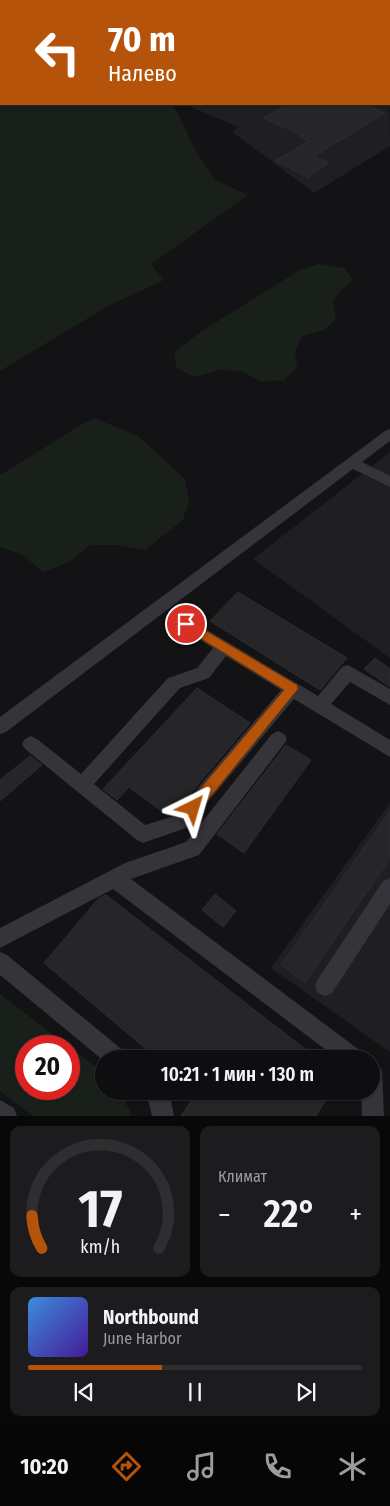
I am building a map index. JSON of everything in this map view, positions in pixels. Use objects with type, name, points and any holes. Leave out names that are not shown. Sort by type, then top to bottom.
[{"type":"street","points":[[0,727],[390,434]]},
{"type":"street","points":[[352,463],[390,482]]},
{"type":"street","points":[[186,624],[390,750]]},
{"type":"street","points":[[82,785],[174,683],[203,673],[224,647]]},
{"type":"street","points":[[319,706],[348,672],[390,698]]},
{"type":"street","points":[[31,744],[142,834],[180,822],[292,689]]},
{"type":"street","points":[[0,938],[132,869],[192,849],[278,739]]},
{"type":"street","points":[[114,878],[343,1050]]},
{"type":"street","points":[[325,986],[390,887]]},
{"type":"street","points":[[0,962],[107,1050]]},
{"type":"street","points":[[160,1100],[163,1116]]},
{"type":"street","points":[[372,1100],[373,1116]]},
{"type":"street","points":[[0,1111],[6,1116]]},
{"type":"shaded area","points":[[0,105],[173,105],[197,153],[215,180],[248,195],[151,264],[164,280],[108,306],[0,371]]},
{"type":"shaded area","points":[[186,105],[390,105],[390,146],[314,193],[232,132],[239,127]]},
{"type":"shaded area","points":[[319,264],[344,268],[353,280],[340,291],[333,303],[336,319],[324,330],[302,336],[295,351],[297,367],[284,380],[261,382],[242,371],[219,370],[195,377],[177,368],[174,352],[205,329],[300,270]]},
{"type":"shaded area","points":[[94,418],[138,436],[185,479],[189,500],[183,520],[145,550],[117,545],[90,545],[69,562],[43,572],[23,555],[0,547],[0,475]]},
{"type":"shaded area","points":[[390,452],[390,658],[253,559]]},
{"type":"shaded area","points":[[390,803],[390,1052],[271,968]]},
{"type":"shaded area","points":[[0,994],[54,1035],[15,1035],[15,1100],[80,1100],[80,1055],[95,1066],[95,1100],[124,1100],[132,1116],[33,1116],[0,1091]]},
{"type":"building","points":[[286,105],[366,105],[385,113],[314,156],[329,163],[308,177],[275,161],[309,141],[299,137],[302,135],[263,118]]},
{"type":"building","points":[[238,592],[347,658],[320,690],[210,621]]},
{"type":"building","points":[[375,658],[390,669],[390,687],[364,669]]},
{"type":"building","points":[[197,688],[250,723],[173,814],[168,816],[129,787],[117,800],[103,789]]},
{"type":"building","points":[[286,745],[311,760],[244,853],[217,834]]},
{"type":"building","points":[[30,756],[42,765],[0,801],[0,780]]},
{"type":"building","points":[[390,811],[390,858],[305,983],[281,965]]},
{"type":"building","points":[[215,894],[236,911],[223,927],[202,910]]},
{"type":"building","points":[[106,895],[306,1050],[147,1050],[44,963],[99,898]]},
{"type":"building","points":[[192,1100],[326,1100],[316,1116],[181,1116]]},
{"type":"route","points":[[186,624],[292,689],[193,808]]}]
